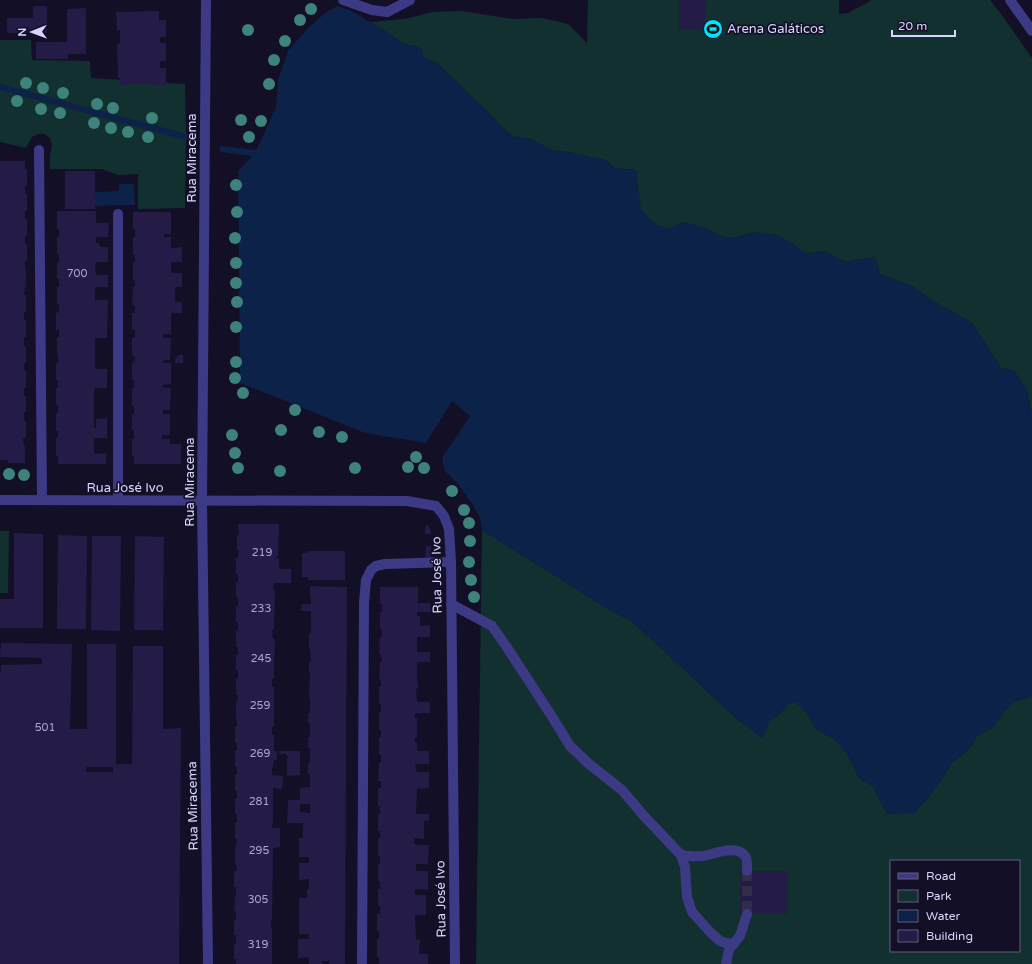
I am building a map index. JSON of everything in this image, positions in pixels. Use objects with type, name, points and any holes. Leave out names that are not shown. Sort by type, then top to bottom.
[{"type":"street","name":"Rua Miracema","points":[[206,0],[202,501],[208,964]]},
{"type":"street","points":[[343,0],[372,10],[387,12],[410,0]]},
{"type":"street","points":[[1010,0],[1032,31]]},
{"type":"street","points":[[39,150],[42,500]]},
{"type":"street","points":[[118,214],[118,500]]},
{"type":"street","name":"Rua José Ivo","points":[[0,500],[407,501],[436,506],[444,516],[449,529],[451,562],[455,964]]},
{"type":"street","points":[[362,964],[363,672],[364,603],[366,580],[371,570],[376,566],[386,564],[451,562]]},
{"type":"street","points":[[451,604],[492,626],[570,746],[588,764],[622,790],[681,855],[685,867],[687,897],[692,912],[720,941],[727,963]]},
{"type":"street","points":[[681,855],[695,857],[724,850],[739,852],[746,858],[747,871]]},
{"type":"street","points":[[727,963],[729,949],[740,936],[747,914]]},
{"type":"street","points":[[720,941],[734,944]]},
{"type":"green space","points":[[588,0],[839,0],[839,14],[848,13],[872,0],[990,0],[1032,58],[1032,412],[1027,390],[1014,371],[1001,368],[972,323],[933,301],[912,286],[880,274],[875,257],[846,262],[824,251],[806,254],[790,242],[754,232],[734,238],[723,237],[704,228],[683,222],[669,229],[657,225],[648,218],[640,208],[636,170],[615,168],[604,160],[551,150],[531,139],[515,137],[506,131],[438,64],[423,57],[420,47],[404,44],[370,22],[405,19],[433,12],[462,11],[512,19],[542,18],[568,24],[587,43]]},
{"type":"green space","points":[[0,40],[31,40],[32,60],[90,61],[91,78],[185,84],[185,208],[138,209],[138,174],[118,175],[102,169],[50,169],[52,145],[50,138],[45,134],[38,134],[32,137],[26,148],[0,142]]},
{"type":"green space","points":[[482,530],[608,609],[633,622],[737,719],[763,738],[769,722],[788,704],[796,702],[807,713],[816,729],[836,740],[849,757],[859,778],[873,786],[887,814],[915,812],[935,789],[952,763],[971,747],[976,737],[993,727],[1004,711],[1014,702],[1029,697],[1032,694],[1032,964],[476,964]]},
{"type":"green space","points":[[0,531],[9,531],[8,593],[0,593]]},
{"type":"water","points":[[337,6],[350,10],[404,44],[420,47],[423,52],[423,57],[438,64],[506,131],[515,137],[531,139],[551,150],[604,160],[615,168],[636,170],[641,208],[648,218],[657,225],[669,229],[683,222],[704,228],[723,237],[734,238],[754,232],[775,234],[790,242],[806,254],[824,251],[846,262],[875,257],[880,274],[912,286],[933,301],[972,323],[1001,368],[1014,371],[1027,390],[1032,412],[1032,694],[1029,697],[1014,702],[1004,711],[993,727],[976,737],[971,747],[952,763],[935,789],[915,813],[887,814],[873,786],[859,778],[849,757],[836,741],[816,729],[807,713],[796,702],[788,704],[769,722],[763,739],[737,719],[633,622],[608,609],[482,530],[480,518],[473,505],[458,484],[445,471],[442,458],[470,416],[452,401],[426,443],[365,433],[240,383],[238,171],[255,153],[276,107],[278,80],[288,51],[307,29],[325,13]]},
{"type":"water","points":[[119,184],[134,184],[135,205],[95,206],[95,192],[119,191]]},
{"type":"building","points":[[679,0],[706,0],[705,29],[679,30]]},
{"type":"building","points":[[33,6],[47,6],[47,33],[7,33],[7,18],[33,18]]},
{"type":"building","points":[[86,8],[86,54],[68,54],[68,59],[36,59],[36,42],[67,42],[67,9]]},
{"type":"building","points":[[159,11],[159,20],[166,20],[166,37],[160,37],[160,43],[166,43],[166,61],[160,61],[160,68],[166,68],[166,85],[120,85],[120,78],[118,78],[117,44],[120,43],[120,30],[117,30],[116,12]]},
{"type":"building","points":[[0,161],[25,161],[25,169],[27,169],[27,186],[25,186],[25,194],[27,194],[27,211],[25,211],[25,219],[27,219],[27,236],[25,236],[25,244],[27,244],[27,261],[25,261],[26,287],[24,295],[26,295],[26,312],[24,312],[24,320],[26,320],[26,337],[24,337],[24,346],[26,346],[26,363],[24,363],[24,371],[26,371],[26,388],[24,388],[24,396],[26,396],[26,412],[24,412],[24,421],[26,421],[26,438],[23,438],[25,446],[25,463],[8,463],[8,460],[0,460]]},
{"type":"building","points":[[65,171],[95,171],[95,209],[65,209]]},
{"type":"building","points":[[57,211],[96,211],[96,223],[109,223],[108,237],[96,237],[96,243],[99,243],[100,247],[108,247],[108,262],[96,262],[95,267],[96,275],[108,275],[108,287],[95,287],[95,300],[108,300],[107,338],[95,338],[95,369],[107,369],[107,388],[95,388],[94,393],[94,428],[96,428],[96,419],[107,418],[107,438],[94,438],[94,454],[106,453],[106,464],[58,464],[58,456],[56,456],[56,438],[58,438],[58,431],[56,431],[56,413],[58,413],[58,405],[56,405],[56,388],[58,388],[58,380],[56,380],[56,363],[58,363],[57,337],[59,337],[59,330],[56,330],[56,312],[59,313],[59,304],[57,305],[57,287],[59,287],[59,279],[57,279],[57,262],[59,262],[59,254],[57,254],[57,237],[59,237],[59,229],[57,229]]},
{"type":"building","points":[[133,212],[171,212],[171,234],[164,234],[164,237],[171,237],[171,248],[182,247],[182,262],[171,262],[171,273],[182,273],[182,287],[175,287],[175,302],[182,302],[182,313],[171,313],[171,334],[163,334],[163,338],[171,338],[170,360],[163,360],[163,363],[171,363],[171,384],[163,385],[163,388],[171,388],[170,410],[163,410],[163,414],[170,414],[170,435],[162,435],[162,439],[170,439],[170,444],[181,444],[181,464],[134,464],[134,456],[132,456],[132,439],[134,439],[134,430],[132,430],[132,414],[134,414],[134,406],[132,406],[132,388],[134,388],[134,380],[132,380],[132,363],[134,363],[135,356],[132,356],[132,338],[135,338],[135,330],[132,330],[132,313],[135,313],[135,305],[132,305],[133,287],[135,287],[135,280],[133,280],[133,262],[135,262],[135,255],[133,255],[133,237],[135,237],[135,229],[133,229]]},
{"type":"building","points":[[179,355],[183,355],[183,363],[175,363],[175,359]]},
{"type":"building","points":[[238,524],[279,524],[278,556],[276,556],[276,558],[279,558],[279,569],[291,569],[291,583],[274,583],[273,590],[275,590],[274,630],[272,630],[273,639],[275,639],[274,679],[272,679],[272,687],[274,687],[274,727],[272,727],[272,735],[274,735],[274,751],[277,751],[277,760],[274,760],[272,775],[283,776],[282,789],[273,788],[272,828],[280,828],[280,847],[273,848],[271,920],[272,964],[236,964],[236,959],[234,959],[234,944],[236,944],[236,935],[234,935],[234,920],[236,920],[236,911],[234,911],[236,887],[234,887],[234,871],[237,871],[235,863],[235,848],[237,839],[235,839],[235,823],[237,823],[237,814],[235,814],[235,799],[237,799],[237,791],[235,791],[235,775],[237,775],[237,767],[235,767],[235,751],[237,751],[237,743],[235,743],[235,727],[237,727],[236,703],[238,695],[236,695],[236,679],[238,678],[238,670],[236,670],[236,655],[238,655],[238,647],[236,647],[236,630],[238,631],[238,622],[236,622],[236,606],[238,606],[238,597],[236,597],[236,582],[238,582],[238,574],[236,574],[236,558],[238,558],[239,550],[237,550],[237,535],[239,535]]},
{"type":"building","points":[[428,525],[431,534],[425,534],[425,526]]},
{"type":"building","points":[[14,533],[43,534],[43,628],[0,628],[0,599],[14,599]]},
{"type":"building","points":[[58,535],[87,536],[86,629],[57,629]]},
{"type":"building","points":[[92,536],[121,536],[120,631],[91,630]]},
{"type":"building","points":[[135,536],[164,537],[163,630],[134,630]]},
{"type":"building","points":[[426,546],[431,546],[431,560],[425,560]]},
{"type":"building","points":[[308,551],[345,551],[345,580],[308,580],[308,577],[302,577],[302,553],[308,553]]},
{"type":"building","points":[[310,586],[347,587],[345,964],[329,964],[329,961],[322,961],[322,964],[309,964],[309,957],[298,958],[298,939],[309,939],[309,934],[299,934],[299,898],[307,898],[309,879],[299,880],[299,863],[309,863],[309,857],[299,857],[299,838],[303,838],[303,823],[287,823],[288,800],[300,800],[300,788],[310,787],[308,763],[310,763],[310,748],[308,748],[308,737],[310,737],[310,723],[308,723],[308,713],[310,713],[309,662],[311,662],[309,634],[311,633],[311,611],[301,611],[302,604],[311,604],[311,598],[310,599]],"holes":[[[300,804],[310,804],[310,813],[300,812]]]},
{"type":"building","points":[[380,587],[418,587],[418,603],[430,603],[431,612],[417,612],[417,616],[420,616],[420,626],[430,625],[430,637],[417,637],[417,652],[430,652],[430,662],[417,662],[418,688],[416,688],[417,702],[430,702],[430,713],[415,713],[415,718],[417,718],[417,738],[415,738],[415,743],[417,743],[417,751],[429,751],[429,764],[415,764],[417,772],[429,772],[429,788],[417,789],[416,814],[429,814],[429,821],[424,821],[424,839],[414,838],[414,844],[416,845],[429,845],[428,864],[416,864],[416,871],[428,871],[428,890],[415,889],[415,895],[426,895],[426,915],[415,915],[416,940],[420,939],[419,954],[428,954],[428,964],[379,964],[379,957],[377,957],[377,939],[379,939],[379,931],[377,931],[377,914],[380,914],[380,906],[378,906],[378,889],[380,889],[380,881],[378,881],[378,864],[380,864],[380,856],[378,856],[378,838],[380,838],[380,831],[378,831],[378,814],[380,813],[380,806],[378,806],[378,788],[381,788],[381,781],[378,781],[379,763],[381,763],[381,755],[379,755],[379,737],[381,737],[381,730],[379,730],[379,712],[381,712],[381,704],[379,704],[379,687],[381,687],[381,679],[379,680],[380,662],[382,662],[381,654],[379,654],[380,637],[382,637],[382,629],[380,629],[380,612],[382,612],[382,604],[380,604]]},
{"type":"building","points":[[1,643],[72,644],[70,729],[87,729],[87,644],[116,644],[116,764],[132,764],[133,646],[163,646],[163,729],[181,728],[179,964],[0,964],[0,672],[1,665],[42,664],[42,658],[0,657]],"holes":[[[86,765],[87,767],[113,767],[113,772],[86,772]]]},
{"type":"building","points":[[279,751],[300,751],[300,775],[287,776],[288,756],[286,754],[279,754]]},
{"type":"building","points":[[740,871],[788,871],[788,914],[740,914]]},
{"type":"waterway","points":[[0,87],[186,137]]},
{"type":"waterway","points":[[222,149],[255,153],[262,156]]},
{"type":"tunnel","points":[[747,871],[747,914]]},
{"type":"place","name":"Arena Galáticos","points":[[713,29]]}]
